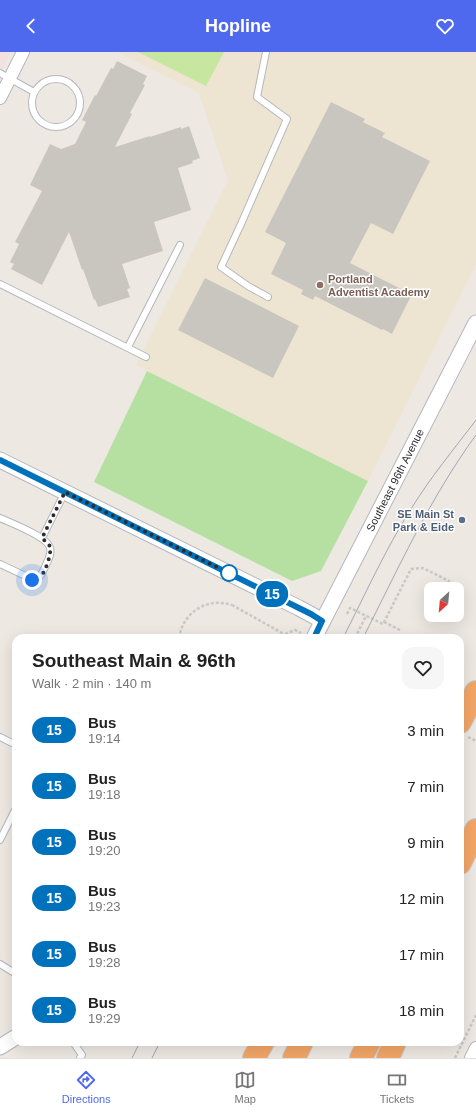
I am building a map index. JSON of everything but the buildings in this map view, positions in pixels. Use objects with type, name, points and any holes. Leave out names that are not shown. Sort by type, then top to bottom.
[{"type":"highway","points":[[464,714],[476,692]]},
{"type":"highway","points":[[464,855],[476,830]]},
{"type":"highway","points":[[254,1058],[261,1046]]},
{"type":"highway","points":[[294,1058],[300,1046]]},
{"type":"highway","points":[[361,1058],[367,1046]]},
{"type":"highway","points":[[388,1058],[393,1046]]},
{"type":"street","points":[[0,98],[5,75],[23,52]]},
{"type":"street","name":"Southeast 96th Avenue","points":[[316,634],[476,323]]},
{"type":"street","points":[[0,460],[299,608],[322,621]]},
{"type":"street","points":[[0,1047],[12,1040]]},
{"type":"street","points":[[471,1058],[476,1048]]},
{"type":"lane","points":[[266,52],[257,97],[287,119],[221,267],[248,286],[268,297]]},
{"type":"lane","points":[[5,75],[34,92]]},
{"type":"lane","points":[[56,79],[65,81],[76,90],[79,96],[78,110],[75,117],[64,125],[57,127],[44,124],[34,113],[32,99],[34,92],[40,85],[48,81],[56,79]]},
{"type":"lane","points":[[128,347],[180,245]]},
{"type":"lane","points":[[0,284],[146,357]]},
{"type":"lane","points":[[42,538],[65,492]]},
{"type":"lane","points":[[0,518],[42,538],[50,546],[50,554],[39,579],[32,580],[0,564]]},
{"type":"lane","points":[[0,737],[12,743]]},
{"type":"lane","points":[[0,840],[12,816]]},
{"type":"lane","points":[[0,964],[12,972]]},
{"type":"lane","points":[[76,1046],[82,1055],[80,1058]]},
{"type":"path","points":[[384,622],[411,569],[422,568],[448,582]]},
{"type":"path","points":[[180,634],[186,619],[194,610],[216,603],[225,602],[284,634]]},
{"type":"path","points":[[347,614],[350,608],[383,624],[384,622],[400,630]]},
{"type":"path","points":[[356,634],[366,616]]},
{"type":"path","points":[[286,634],[295,630]]},
{"type":"path","points":[[464,1040],[476,1016]]},
{"type":"path","points":[[455,1058],[461,1046]]},
{"type":"shaded area","points":[[0,52],[11,52],[0,74]]},
{"type":"shaded area","name":"Portland Adventist Academy","points":[[117,52],[476,52],[476,264],[368,481],[136,365],[228,180],[199,93]]},
{"type":"green space","points":[[138,52],[224,52],[206,86]]},
{"type":"green space","points":[[147,371],[368,481],[321,571],[292,581],[94,482]]},
{"type":"tram line","points":[[345,634],[384,556],[418,497],[476,420]]},
{"type":"tram line","points":[[365,634],[429,509],[459,459],[476,435]]},
{"type":"tram line","points":[[132,1058],[138,1046]]},
{"type":"tram line","points":[[152,1058],[158,1046]]},
{"type":"bus line","name":"15","points":[[0,460],[311,614],[322,621],[316,634]]},
{"type":"place","name":"Portland Adventist Academy","points":[[320,285]]},
{"type":"place","name":"SE Main St Park & Eide","points":[[462,520]]},
{"type":"route","points":[[32,580],[39,579],[50,557],[50,546],[42,538],[65,492],[229,573]]}]
